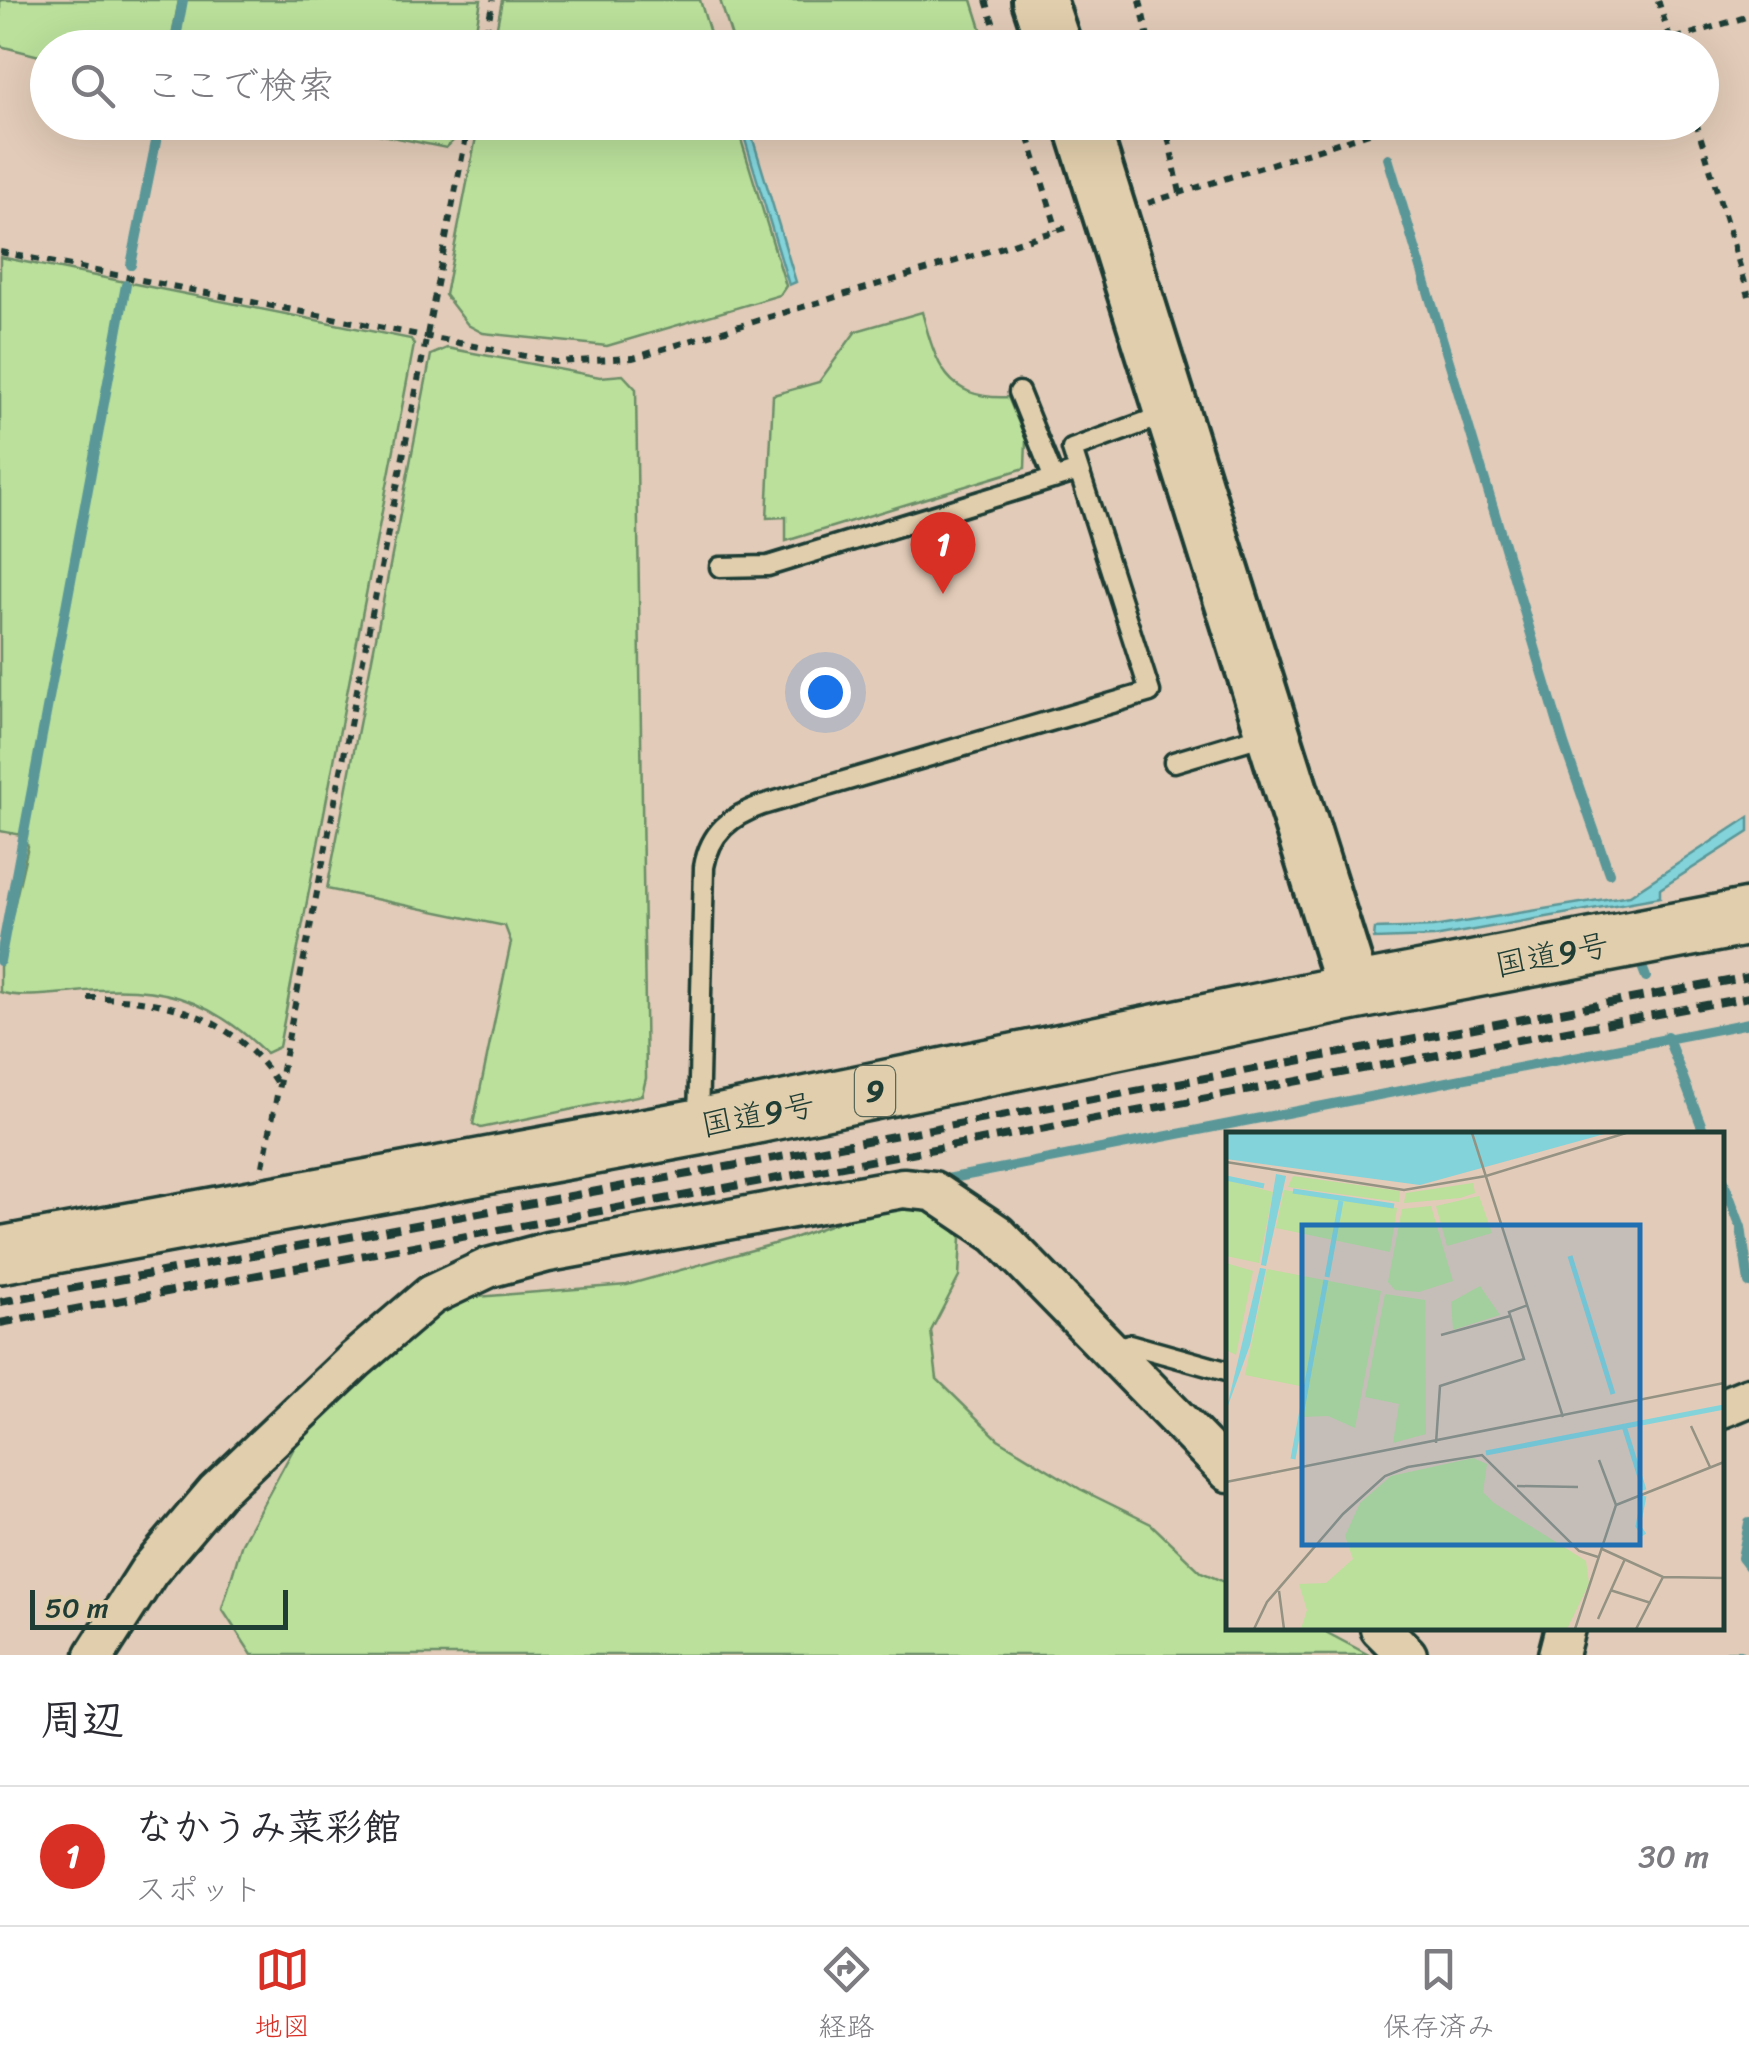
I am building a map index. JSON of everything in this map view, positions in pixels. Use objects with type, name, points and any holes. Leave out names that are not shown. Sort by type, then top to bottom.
[{"type":"highway","name":"国道9号","points":[[0,1255],[698,1127],[1354,992],[1749,917]]},
{"type":"street","points":[[1038,0],[1049,30]]},
{"type":"street","points":[[1087,140],[1354,992]]},
{"type":"street","points":[[95,1655],[150,1571],[216,1492],[404,1315],[459,1279],[548,1252],[918,1188],[933,1191],[997,1234],[1226,1469]]},
{"type":"street","points":[[1724,1407],[1749,1397]]},
{"type":"street","points":[[1382,1630],[1407,1655]]},
{"type":"street","points":[[1558,1655],[1565,1630]]},
{"type":"lane","points":[[1019,392],[1054,479]]},
{"type":"lane","points":[[698,1127],[707,850],[727,822],[762,805],[1150,692],[1072,448],[1174,412]]},
{"type":"lane","points":[[720,567],[768,566],[1080,471]]},
{"type":"lane","points":[[1174,762],[1273,732]]},
{"type":"lane","points":[[1110,1350],[1128,1344],[1226,1371]]},
{"type":"path","points":[[487,30],[493,0]]},
{"type":"path","points":[[986,0],[995,30]]},
{"type":"path","points":[[1140,0],[1146,30]]},
{"type":"path","points":[[1658,0],[1668,30]]},
{"type":"path","points":[[1710,30],[1749,16]]},
{"type":"path","points":[[263,1161],[465,140]]},
{"type":"path","points":[[0,252],[555,362],[633,358],[1053,231],[1029,140]]},
{"type":"path","points":[[1170,140],[1184,191],[1347,140]]},
{"type":"path","points":[[1701,140],[1749,296]]},
{"type":"path","points":[[88,998],[149,1000],[186,1010],[242,1040],[265,1062],[279,1087]]},
{"type":"green space","points":[[0,0],[179,0],[173,30],[30,30],[30,54],[0,46]]},
{"type":"green space","points":[[186,0],[481,0],[476,30],[181,30]]},
{"type":"green space","points":[[502,0],[700,0],[709,30],[496,30]]},
{"type":"green space","points":[[720,0],[972,0],[981,30],[730,30]]},
{"type":"green space","points":[[407,140],[454,140],[446,148]]},
{"type":"green space","points":[[475,140],[741,140],[786,286],[780,295],[607,346],[483,333],[468,325],[445,295]]},
{"type":"green space","points":[[0,257],[411,339],[414,345],[279,1047],[266,1053],[223,1018],[201,1006],[156,992],[105,990],[27,996],[0,992],[0,967],[28,846],[21,835],[0,831]]},
{"type":"green space","points":[[922,312],[939,363],[957,385],[987,396],[1008,397],[1026,440],[1025,468],[786,541],[786,517],[767,518],[773,395],[819,382],[856,331]]},
{"type":"green space","points":[[447,348],[600,377],[623,375],[636,389],[646,1078],[642,1095],[481,1128],[473,1124],[511,942],[505,926],[327,889],[431,355]]},
{"type":"green space","points":[[887,1204],[932,1209],[961,1237],[959,1277],[931,1331],[937,1379],[998,1439],[1080,1489],[1151,1524],[1201,1572],[1226,1583],[1226,1630],[1322,1630],[1369,1655],[252,1655],[222,1609],[242,1543],[300,1437],[402,1338],[464,1298],[627,1285],[788,1240]]},
{"type":"water","points":[[745,140],[753,140],[796,282],[789,285]]},
{"type":"water","points":[[1749,817],[1749,832],[1660,889],[1660,897],[1434,937],[1374,939],[1375,929],[1433,927],[1630,895]]},
{"type":"waterway","points":[[177,30],[183,0]]},
{"type":"waterway","points":[[131,265],[156,140]]},
{"type":"waterway","points":[[1388,158],[1564,744],[1609,873]]},
{"type":"waterway","points":[[0,961],[126,285]]},
{"type":"waterway","points":[[1641,964],[1646,977]]},
{"type":"waterway","points":[[947,1179],[1749,1023]]},
{"type":"waterway","points":[[1667,1036],[1704,1132]]},
{"type":"waterway","points":[[1724,1182],[1741,1227],[1749,1283]]},
{"type":"waterway","points":[[1749,1523],[1742,1558],[1749,1567]]},
{"type":"waterway","points":[[1728,1655],[1740,1655]]},
{"type":"railway","points":[[0,1302],[1749,977]]},
{"type":"railway","points":[[0,1323],[1749,997]]},
{"type":"place","name":"なかうみ菜彩館","points":[[943,594]]}]
